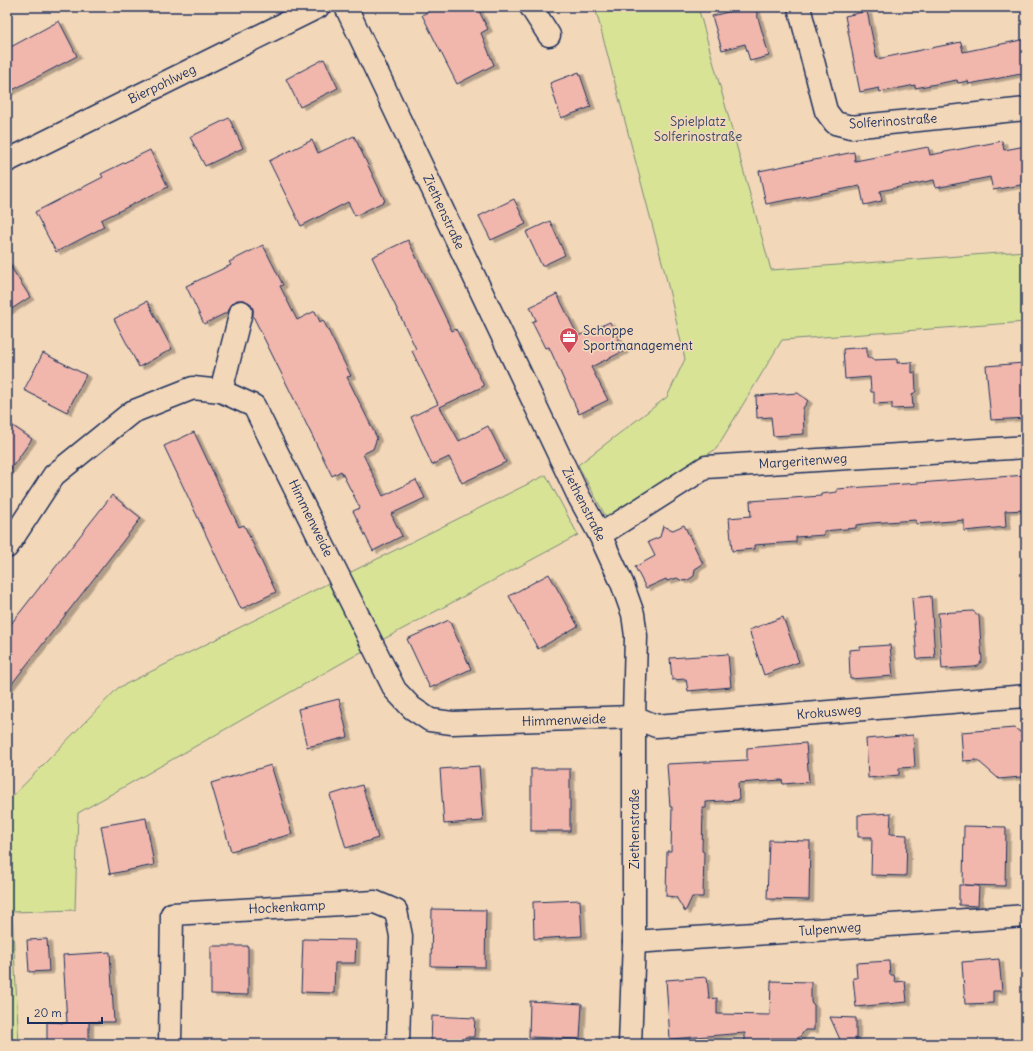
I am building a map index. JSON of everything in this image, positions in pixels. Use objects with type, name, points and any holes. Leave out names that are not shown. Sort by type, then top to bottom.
[{"type":"street","name":"Bierpohlweg","points":[[7,161],[318,7]]},
{"type":"street","name":"Ziethenstraße","points":[[346,7],[579,497],[600,535],[622,583],[633,614],[636,636],[634,717],[634,942],[630,1044]]},
{"type":"street","points":[[531,7],[550,35]]},
{"type":"street","name":"Solferinostraße","points":[[799,7],[826,111],[835,123],[851,127],[1026,109]]},
{"type":"street","points":[[221,391],[241,312]]},
{"type":"street","name":"Himmenweide","points":[[7,547],[54,475],[132,412],[193,388],[221,391],[254,406],[395,690],[412,708],[430,720],[452,723],[634,717]]},
{"type":"street","name":"Margeritenweg","points":[[600,535],[706,467],[1026,447]]},
{"type":"street","name":"Krokusweg","points":[[634,717],[656,726],[1026,696]]},
{"type":"street","name":"Hockenkamp","points":[[170,1044],[172,914],[376,902],[396,911],[401,936],[398,1044]]},
{"type":"street","name":"Tulpenweg","points":[[634,942],[1026,916]]},
{"type":"green space","name":"Spielplatz Solferinostraße","points":[[595,7],[698,7],[771,270],[1026,251],[1026,322],[782,340],[716,449],[607,519],[578,465],[667,397],[685,359],[666,277]]},
{"type":"green space","points":[[546,475],[578,535],[384,639],[78,813],[75,910],[12,912],[19,1044],[7,1044],[7,802],[118,688]]},
{"type":"building","points":[[437,7],[477,7],[488,29],[481,33],[494,65],[457,84],[422,15]]},
{"type":"building","points":[[747,7],[755,7],[769,56],[750,61],[745,44],[722,50],[712,16]]},
{"type":"building","points":[[867,11],[877,59],[961,42],[963,52],[1026,39],[1026,73],[969,84],[968,81],[958,83],[957,80],[915,88],[915,85],[880,92],[879,88],[860,92],[845,16]]},
{"type":"building","points":[[59,21],[77,56],[7,93],[7,49]]},
{"type":"building","points":[[324,59],[338,88],[300,107],[286,79]]},
{"type":"building","points":[[579,72],[591,107],[561,118],[550,83]]},
{"type":"building","points":[[229,118],[243,148],[205,166],[190,137]]},
{"type":"building","points":[[354,136],[385,201],[355,216],[348,202],[301,226],[269,161],[312,140],[318,153]]},
{"type":"building","points":[[1002,141],[1004,150],[1026,146],[1026,184],[993,190],[990,177],[936,188],[934,180],[880,191],[882,201],[864,205],[860,186],[766,204],[759,171],[854,152],[855,161],[928,147],[930,155]]},
{"type":"building","points":[[150,150],[168,187],[101,220],[104,227],[56,252],[35,212],[103,177],[101,174]]},
{"type":"building","points":[[514,199],[526,224],[491,240],[479,216]]},
{"type":"building","points":[[550,221],[565,255],[542,266],[526,232]]},
{"type":"building","points":[[408,240],[452,331],[456,329],[484,386],[440,407],[459,441],[488,426],[506,462],[462,483],[449,457],[432,465],[411,417],[438,404],[412,351],[416,349],[372,257]]},
{"type":"building","points":[[263,245],[283,285],[280,286],[297,320],[315,311],[320,322],[323,320],[351,376],[347,377],[377,438],[373,449],[363,454],[383,496],[416,480],[425,498],[391,514],[402,536],[373,551],[353,511],[360,508],[341,471],[332,476],[253,316],[253,309],[250,303],[244,300],[237,300],[232,304],[228,312],[204,324],[186,286],[231,265],[229,262]]},
{"type":"building","points":[[7,261],[30,297],[7,312]]},
{"type":"building","points":[[557,294],[578,336],[610,322],[624,351],[591,367],[608,400],[579,414],[549,347],[545,348],[532,322],[536,320],[530,307]]},
{"type":"building","points":[[147,301],[172,349],[139,367],[114,319]]},
{"type":"building","points":[[867,347],[867,358],[873,358],[873,360],[897,359],[897,363],[912,362],[912,373],[915,372],[916,391],[912,395],[913,408],[892,409],[892,403],[874,404],[874,392],[871,392],[870,377],[845,379],[843,349]]},
{"type":"building","points":[[43,353],[86,375],[67,412],[24,390]]},
{"type":"building","points":[[1024,363],[1026,418],[991,420],[986,366]]},
{"type":"building","points":[[798,393],[808,401],[803,408],[804,434],[773,436],[771,417],[757,418],[756,396]]},
{"type":"building","points":[[7,422],[32,439],[7,474]]},
{"type":"building","points":[[194,432],[239,527],[244,525],[276,592],[241,609],[164,446]]},
{"type":"building","points":[[1026,475],[1026,510],[1005,511],[1006,527],[964,531],[964,520],[916,524],[916,520],[871,523],[856,525],[856,528],[824,531],[824,535],[796,537],[796,542],[754,545],[754,549],[732,551],[729,518],[751,516],[750,501],[821,496],[821,494],[837,492],[837,489]]},
{"type":"building","points":[[112,495],[141,518],[7,690],[7,629]]},
{"type":"building","points":[[684,525],[703,564],[695,569],[694,576],[688,580],[682,581],[677,578],[667,581],[666,579],[646,588],[635,567],[655,556],[648,542],[660,537],[663,526],[673,530]]},
{"type":"building","points":[[549,574],[578,626],[538,649],[509,596]]},
{"type":"building","points":[[931,596],[935,658],[917,659],[912,598]]},
{"type":"building","points":[[973,611],[979,616],[982,660],[978,666],[974,667],[942,669],[938,613]]},
{"type":"building","points":[[783,617],[799,662],[764,675],[749,630]]},
{"type":"building","points":[[449,620],[471,669],[430,688],[407,639]]},
{"type":"building","points":[[890,645],[893,676],[850,679],[849,650],[860,649],[860,647]]},
{"type":"building","points":[[728,654],[731,687],[688,691],[686,679],[672,680],[670,658]]},
{"type":"building","points":[[339,699],[348,737],[307,747],[298,709]]},
{"type":"building","points":[[1015,728],[1026,737],[1026,771],[1021,777],[999,779],[977,760],[963,761],[961,732]]},
{"type":"building","points":[[913,735],[915,767],[899,768],[899,775],[868,778],[866,739]]},
{"type":"building","points":[[806,743],[809,782],[783,784],[782,780],[738,783],[739,800],[706,802],[706,808],[703,808],[703,897],[692,897],[685,912],[676,897],[666,896],[667,851],[671,851],[672,807],[670,807],[667,764],[747,760],[747,748]]},
{"type":"building","points":[[271,765],[292,834],[231,851],[211,783]]},
{"type":"building","points":[[479,766],[483,821],[444,824],[440,769]]},
{"type":"building","points":[[531,769],[570,769],[570,831],[531,831]]},
{"type":"building","points":[[362,785],[378,838],[346,848],[330,795]]},
{"type":"building","points":[[891,813],[890,834],[907,835],[906,876],[871,875],[872,837],[858,837],[858,815]]},
{"type":"building","points":[[146,818],[154,865],[110,874],[101,826]]},
{"type":"building","points":[[964,826],[1006,827],[1005,886],[964,885],[979,886],[978,906],[959,905],[959,885],[963,885]]},
{"type":"building","points":[[769,840],[810,841],[809,900],[767,899]]},
{"type":"building","points":[[580,900],[582,936],[534,939],[533,902]]},
{"type":"building","points":[[432,909],[486,910],[485,967],[431,966]]},
{"type":"building","points":[[47,939],[49,971],[29,972],[27,940]]},
{"type":"building","points":[[303,939],[356,940],[355,963],[335,963],[334,993],[301,992]]},
{"type":"building","points":[[211,946],[248,946],[248,995],[211,994]]},
{"type":"building","points":[[110,952],[114,1022],[89,1022],[89,1044],[47,1044],[47,1022],[67,1023],[63,955]]},
{"type":"building","points":[[999,959],[1002,991],[993,991],[993,1003],[965,1004],[962,962]]},
{"type":"building","points":[[889,961],[890,975],[894,975],[895,982],[905,981],[907,1002],[856,1007],[853,978],[857,978],[856,963]]},
{"type":"building","points":[[707,977],[709,999],[717,998],[717,1014],[770,1015],[771,981],[811,982],[811,1002],[814,1005],[814,1030],[805,1030],[799,1038],[771,1038],[770,1044],[745,1044],[745,1033],[670,1039],[666,980]]},
{"type":"building","points":[[530,1001],[582,1004],[580,1039],[529,1037]]},
{"type":"building","points":[[432,1016],[475,1018],[474,1037],[465,1037],[465,1044],[431,1044]]},
{"type":"building","points":[[830,1017],[856,1018],[856,1044],[842,1044]]},
{"type":"place","name":"Schoppe Sportmanagement","points":[[569,354]]}]
